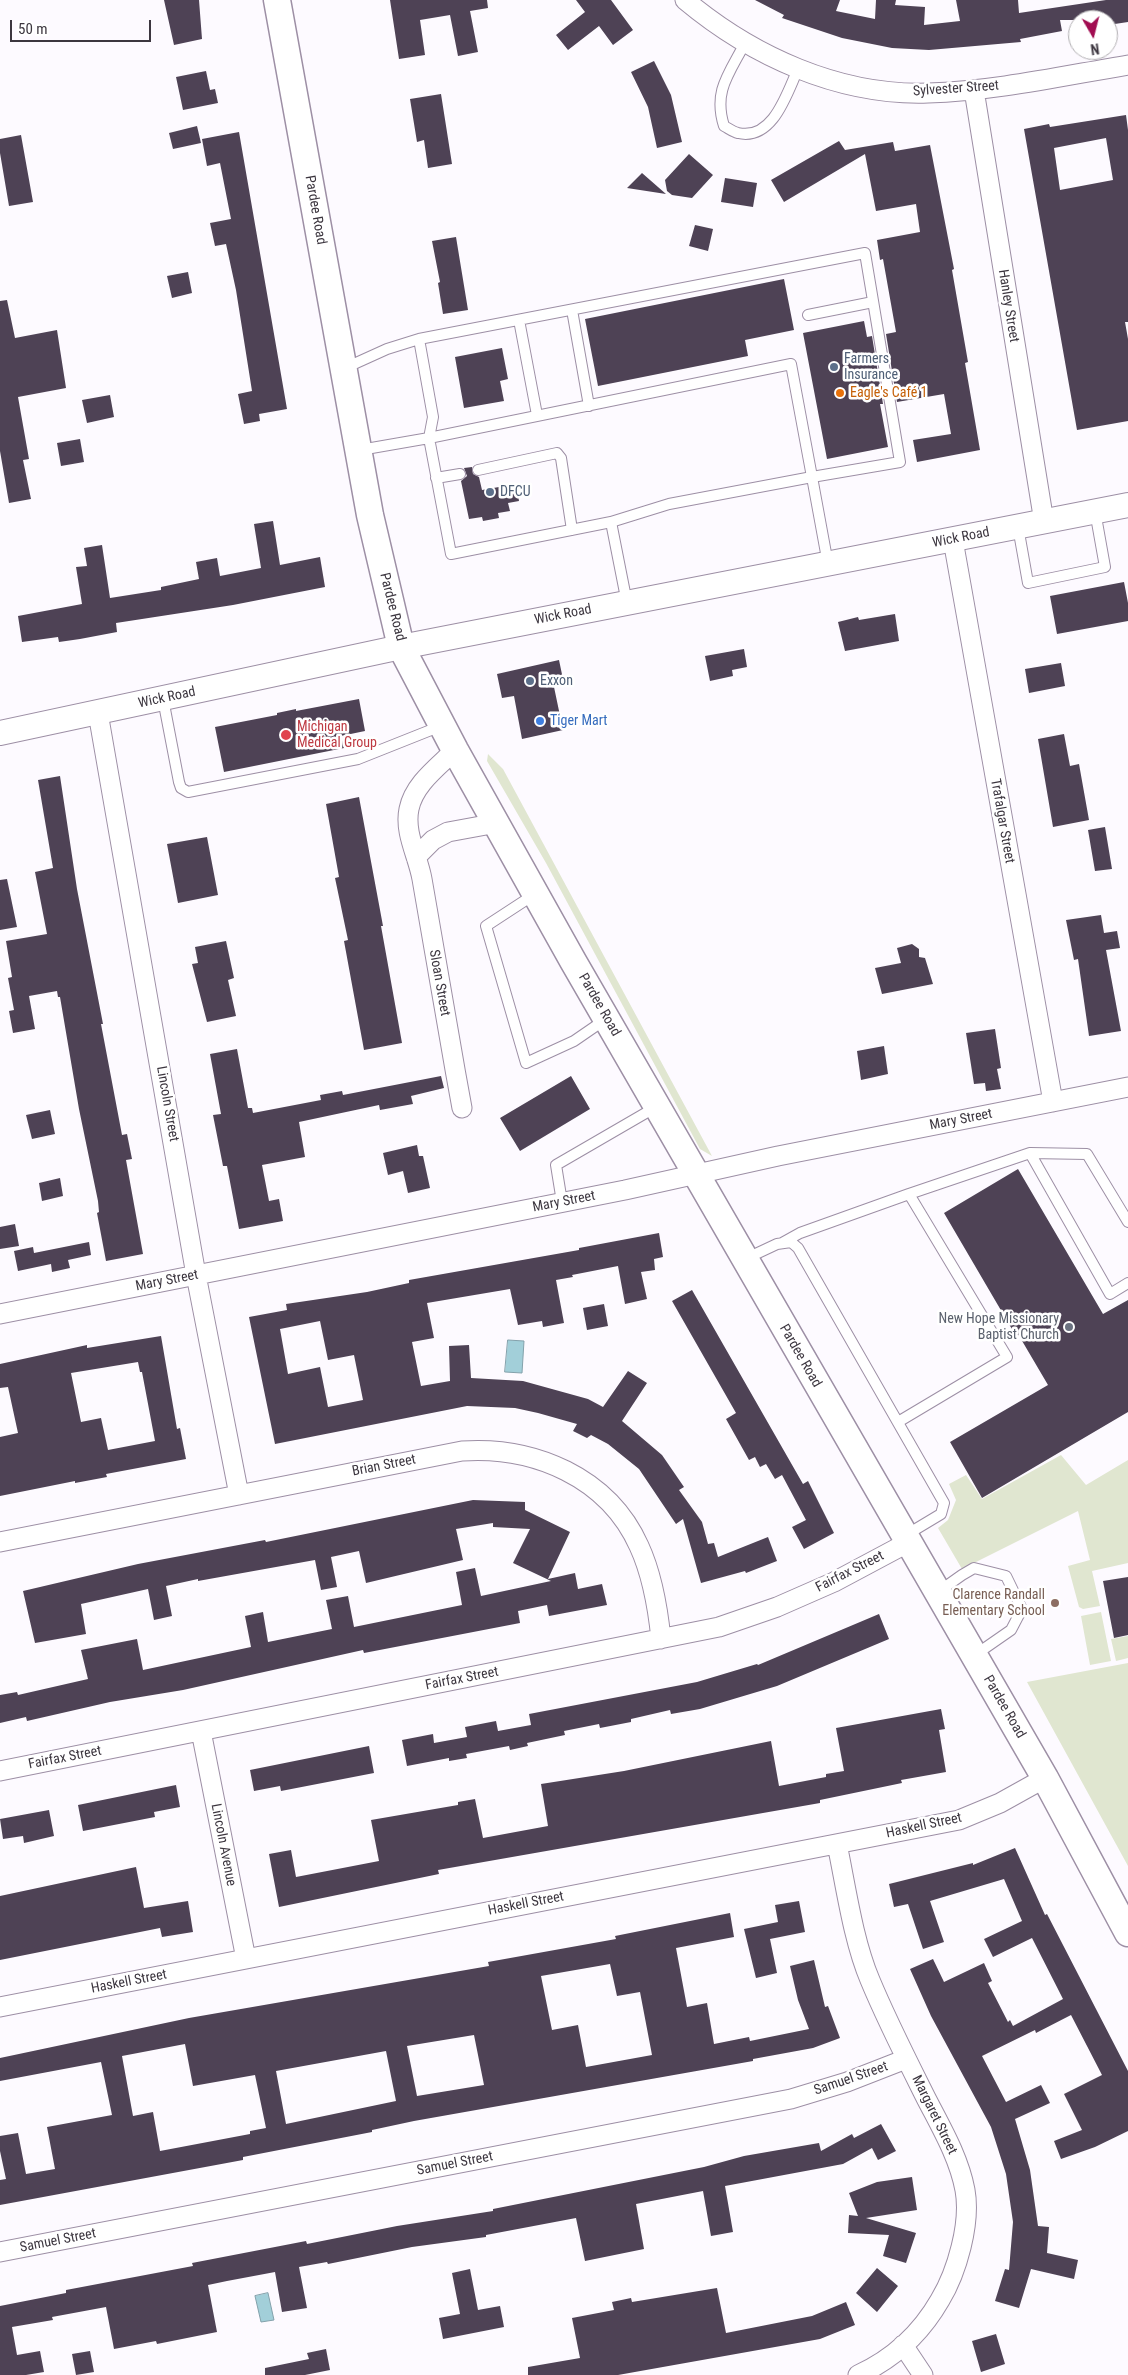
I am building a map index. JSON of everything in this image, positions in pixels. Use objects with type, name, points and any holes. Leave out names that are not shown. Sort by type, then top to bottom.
[{"type":"main road","name":"Pardee Road","points":[[277,0],[370,515],[401,647],[455,750],[606,1018],[1045,1778],[1128,1933]]},
{"type":"street","name":"Sylvester Street","points":[[685,0],[707,19],[745,43],[798,69],[836,82],[881,90],[926,94],[974,90],[1128,65]]},
{"type":"street","name":"Hanley Street","points":[[974,90],[1044,522]]},
{"type":"street","name":"Wick Road","points":[[0,730],[98,713],[401,647],[1128,505]]},
{"type":"street","name":"Trafalgar Street","points":[[953,540],[1053,1102]]},
{"type":"street","name":"Lincoln Street","points":[[98,713],[196,1275],[239,1495]]},
{"type":"street","name":"Sloan Street","points":[[455,750],[422,783],[409,807],[408,831],[422,876],[462,1108]]},
{"type":"street","points":[[416,857],[433,840],[448,832],[496,823]]},
{"type":"street","name":"Mary Street","points":[[0,1314],[562,1202],[787,1154],[1128,1087]]},
{"type":"street","name":"Brian Street","points":[[0,1542],[462,1451],[504,1450],[540,1458],[562,1468],[588,1484],[610,1504],[629,1528],[640,1547],[649,1576],[661,1639]]},
{"type":"street","name":"Fairfax Street","points":[[0,1770],[719,1627],[777,1607],[834,1582],[907,1539]]},
{"type":"street","name":"Lincoln Avenue","points":[[201,1731],[246,1959]]},
{"type":"street","name":"Haskell Street","points":[[0,2007],[959,1820],[1000,1802],[1045,1778]]},
{"type":"street","name":"Margaret Street","points":[[837,1844],[852,1919],[868,1977],[906,2059],[953,2151],[965,2191],[964,2231],[951,2283],[928,2321],[904,2345],[885,2362],[858,2375]]},
{"type":"street","name":"Samuel Street","points":[[0,2252],[791,2098],[847,2082],[906,2059]]},
{"type":"street","points":[[904,2345],[923,2375]]},
{"type":"lane","points":[[745,43],[719,95],[719,110],[724,126],[738,133],[757,132],[772,122],[798,69]]},
{"type":"lane","points":[[344,369],[387,349],[419,339],[865,252],[900,462],[669,504],[610,522],[451,554],[429,438],[433,417],[419,339]]},
{"type":"lane","points":[[808,315],[873,302]]},
{"type":"lane","points":[[572,310],[589,406]]},
{"type":"lane","points":[[519,320],[537,415]]},
{"type":"lane","points":[[359,450],[429,438],[791,364],[828,564]]},
{"type":"lane","points":[[478,470],[556,453],[561,458],[572,530]]},
{"type":"lane","points":[[436,478],[460,474]]},
{"type":"lane","points":[[1018,527],[1028,583],[1105,567],[1094,511]]},
{"type":"lane","points":[[610,522],[627,603]]},
{"type":"lane","points":[[163,699],[179,782],[181,788],[188,792],[358,759],[442,725]]},
{"type":"lane","points":[[536,894],[486,926],[526,1063],[574,1041],[606,1018]]},
{"type":"lane","points":[[562,1202],[556,1166],[657,1106]]},
{"type":"lane","points":[[1030,1154],[1110,1294],[1128,1283]]},
{"type":"lane","points":[[745,1260],[800,1233],[1030,1154],[1087,1154],[1128,1222]]},
{"type":"lane","points":[[898,1422],[1007,1357],[909,1194]]},
{"type":"lane","points":[[782,1243],[791,1242],[798,1248],[944,1503],[941,1514],[907,1539]]},
{"type":"lane","points":[[938,1592],[974,1568],[1006,1576],[1022,1609],[1012,1630],[974,1656]]},
{"type":"green space","points":[[488,754],[503,769],[712,1156],[700,1149],[546,863],[487,761]]},
{"type":"green space","points":[[1061,1455],[1086,1485],[1128,1460],[1128,1563],[1092,1571],[1100,1606],[1083,1609],[1079,1607],[1068,1566],[1090,1560],[1078,1511],[962,1569],[938,1528],[948,1520],[956,1500],[949,1484],[966,1475],[982,1499]]},
{"type":"green space","points":[[1101,1612],[1111,1661],[1090,1665],[1081,1616]]},
{"type":"green space","points":[[1128,1636],[1128,1658],[1116,1661],[1111,1639]]},
{"type":"green space","points":[[1128,1663],[1128,1866],[1027,1682]]},
{"type":"water","points":[[508,1340],[524,1341],[522,1373],[505,1372]]},
{"type":"water","points":[[268,2293],[274,2320],[261,2322],[255,2296]]},
{"type":"building","points":[[164,0],[199,0],[202,39],[174,45]]},
{"type":"building","points":[[390,0],[487,0],[488,8],[470,11],[478,52],[458,56],[450,15],[420,20],[425,55],[399,59]]},
{"type":"building","points":[[576,0],[611,0],[633,30],[613,45],[599,26],[568,50],[556,35],[585,12]]},
{"type":"building","points":[[755,0],[840,0],[836,11],[875,19],[876,0],[896,0],[895,5],[925,7],[924,25],[960,21],[956,0],[1018,0],[1019,13],[1106,0],[1128,0],[1128,22],[1118,24],[1118,10],[1068,10],[1068,20],[1060,20],[1062,31],[1020,39],[1021,42],[929,50],[892,48],[842,38],[782,18],[784,15]]},
{"type":"building","points":[[654,61],[671,95],[682,142],[657,148],[648,107],[631,72]]},
{"type":"building","points":[[206,71],[210,90],[215,89],[218,103],[183,110],[176,77]]},
{"type":"building","points":[[441,94],[452,164],[428,168],[424,140],[417,142],[410,99]]},
{"type":"building","points":[[1126,115],[1128,130],[1128,322],[1125,322],[1128,339],[1128,421],[1077,430],[1024,129],[1049,124],[1050,127]],"holes":[[[1106,138],[1113,180],[1060,190],[1054,148]]]},
{"type":"building","points":[[197,126],[201,143],[173,149],[169,133]]},
{"type":"building","points":[[239,132],[287,409],[259,414],[260,421],[244,424],[238,394],[252,391],[236,290],[226,244],[215,246],[210,223],[231,219],[220,163],[207,166],[202,139]]},
{"type":"building","points":[[21,135],[33,202],[9,206],[0,153],[0,139]]},
{"type":"building","points":[[839,141],[845,150],[893,142],[895,151],[930,145],[954,269],[952,270],[968,362],[965,363],[980,450],[917,462],[913,440],[951,434],[944,394],[897,402],[886,334],[896,332],[883,259],[880,260],[877,240],[920,232],[916,204],[876,211],[865,154],[784,202],[771,180]]},
{"type":"building","points":[[689,154],[713,175],[692,198],[672,195],[667,191],[665,180]]},
{"type":"building","points":[[642,173],[666,194],[627,188]]},
{"type":"building","points":[[725,178],[757,183],[753,207],[721,202]]},
{"type":"building","points":[[695,225],[713,229],[708,251],[689,246]]},
{"type":"building","points":[[456,237],[468,310],[443,314],[438,283],[440,282],[432,241]]},
{"type":"building","points":[[188,272],[192,293],[172,298],[167,276]]},
{"type":"building","points":[[784,279],[794,330],[745,340],[748,356],[598,386],[585,319]]},
{"type":"building","points":[[7,300],[15,338],[57,330],[66,388],[18,397],[29,459],[23,460],[31,499],[9,503],[0,451],[0,301]]},
{"type":"building","points":[[864,321],[867,337],[872,336],[883,404],[880,404],[888,447],[827,459],[803,333]]},
{"type":"building","points":[[502,348],[508,379],[500,381],[504,401],[464,408],[455,357]]},
{"type":"building","points":[[110,395],[114,417],[87,423],[82,400]]},
{"type":"building","points":[[80,439],[84,462],[61,466],[57,443]]},
{"type":"building","name":"DFCU","points":[[472,467],[473,474],[479,477],[482,490],[516,484],[519,501],[508,503],[510,511],[498,513],[499,518],[483,521],[482,517],[469,519],[461,481],[467,476],[464,468]]},
{"type":"building","points":[[273,521],[280,565],[320,557],[325,587],[233,605],[116,623],[117,632],[80,639],[59,642],[58,637],[22,642],[18,616],[82,604],[76,567],[87,566],[84,548],[102,545],[110,598],[161,590],[161,587],[199,579],[196,562],[217,558],[220,576],[261,568],[254,524]]},
{"type":"building","points":[[1124,582],[1128,603],[1128,621],[1057,634],[1050,596]]},
{"type":"building","points":[[895,614],[899,641],[845,651],[838,622],[858,617],[859,620]]},
{"type":"building","points":[[744,649],[747,667],[732,670],[733,676],[710,681],[705,656]]},
{"type":"building","points":[[559,660],[564,684],[554,687],[563,730],[522,739],[514,696],[502,698],[497,674]]},
{"type":"building","points":[[1061,663],[1065,686],[1029,693],[1025,669]]},
{"type":"building","points":[[359,699],[365,731],[341,736],[344,748],[224,772],[215,727],[277,715],[277,713],[296,709],[296,711]]},
{"type":"building","points":[[1064,734],[1070,766],[1079,764],[1089,820],[1053,827],[1038,739]]},
{"type":"building","points":[[60,776],[77,889],[103,1024],[101,1024],[122,1135],[127,1134],[132,1159],[126,1160],[143,1254],[106,1261],[97,1213],[99,1212],[98,1201],[79,1109],[60,997],[58,997],[57,991],[29,996],[35,1029],[13,1033],[9,1011],[14,1010],[8,978],[12,977],[6,941],[47,934],[35,872],[53,868],[38,780]]},
{"type":"building","points":[[359,797],[402,1043],[364,1050],[344,941],[348,940],[335,878],[339,877],[326,804]]},
{"type":"building","points":[[1105,827],[1112,869],[1095,871],[1088,830]]},
{"type":"building","points":[[207,837],[218,895],[178,903],[167,844]]},
{"type":"building","points":[[7,879],[17,927],[0,930],[0,880]]},
{"type":"building","points":[[1101,915],[1104,933],[1117,931],[1120,948],[1106,950],[1121,1031],[1089,1036],[1078,959],[1074,960],[1066,920]]},
{"type":"building","points":[[226,941],[234,978],[228,980],[236,1016],[207,1022],[192,964],[198,963],[195,947]]},
{"type":"building","points":[[912,944],[919,949],[919,957],[925,958],[933,984],[882,994],[875,968],[901,963],[897,948]]},
{"type":"building","points":[[995,1029],[1001,1068],[997,1069],[1001,1089],[986,1091],[985,1083],[974,1084],[966,1033]]},
{"type":"building","points":[[884,1046],[888,1074],[861,1080],[857,1051]]},
{"type":"building","points":[[237,1049],[248,1108],[252,1108],[253,1113],[321,1100],[320,1095],[342,1091],[343,1095],[441,1076],[444,1088],[411,1096],[413,1104],[380,1110],[379,1105],[299,1122],[305,1157],[262,1165],[269,1201],[279,1199],[283,1221],[239,1229],[227,1166],[223,1166],[213,1115],[221,1114],[210,1054]]},
{"type":"building","points":[[571,1076],[590,1109],[520,1151],[500,1118]]},
{"type":"building","points":[[50,1110],[55,1134],[32,1139],[26,1115]]},
{"type":"building","points":[[417,1145],[419,1156],[423,1156],[430,1188],[408,1193],[403,1171],[388,1175],[383,1153]]},
{"type":"building","name":"New Hope Missionary Baptist Church","points":[[1018,1169],[1103,1314],[1128,1300],[1128,1412],[982,1498],[950,1442],[1048,1385],[1018,1334],[1016,1336],[944,1213]]},
{"type":"building","points":[[60,1178],[63,1196],[42,1201],[39,1183]]},
{"type":"building","points":[[15,1224],[19,1246],[0,1249],[0,1227]]},
{"type":"building","points":[[659,1233],[663,1257],[654,1259],[655,1270],[641,1272],[647,1299],[625,1304],[618,1266],[556,1280],[564,1323],[543,1327],[542,1321],[518,1325],[510,1289],[427,1303],[434,1338],[412,1342],[421,1386],[450,1381],[449,1346],[469,1345],[471,1378],[523,1381],[588,1399],[603,1407],[628,1371],[647,1383],[622,1421],[662,1455],[684,1487],[679,1490],[702,1522],[708,1544],[714,1543],[718,1557],[768,1537],[777,1561],[746,1573],[745,1571],[701,1583],[683,1519],[676,1524],[639,1469],[608,1444],[591,1435],[587,1438],[573,1431],[577,1424],[538,1413],[515,1408],[467,1406],[275,1444],[249,1317],[287,1310],[286,1304],[367,1292],[409,1283],[409,1280],[579,1250],[579,1248]],"holes":[[[320,1321],[328,1360],[354,1355],[363,1400],[328,1407],[320,1367],[288,1374],[280,1329]]]},
{"type":"building","points":[[89,1242],[91,1255],[68,1260],[70,1268],[52,1272],[51,1264],[18,1271],[14,1251],[33,1247],[34,1253]]},
{"type":"building","points":[[692,1290],[803,1484],[808,1481],[834,1533],[804,1549],[792,1527],[806,1520],[782,1475],[775,1479],[766,1464],[760,1467],[755,1457],[749,1460],[726,1419],[736,1413],[672,1301]]},
{"type":"building","points":[[604,1304],[608,1326],[587,1330],[583,1308]]},
{"type":"building","points":[[161,1336],[177,1429],[180,1428],[186,1459],[106,1474],[107,1477],[75,1483],[75,1481],[0,1496],[0,1437],[18,1433],[8,1387],[0,1388],[0,1364],[87,1345],[87,1348]],"holes":[[[138,1362],[140,1372],[142,1372],[155,1441],[108,1450],[101,1418],[81,1422],[71,1373]]]},
{"type":"building","points":[[473,1500],[525,1502],[525,1510],[570,1532],[548,1579],[575,1573],[578,1589],[602,1584],[607,1605],[549,1616],[547,1605],[518,1611],[520,1623],[364,1653],[363,1650],[183,1690],[110,1702],[27,1721],[26,1717],[0,1723],[0,1695],[17,1692],[18,1695],[88,1679],[81,1650],[137,1639],[143,1670],[251,1647],[245,1616],[263,1612],[268,1642],[332,1629],[326,1600],[348,1596],[354,1627],[462,1605],[456,1572],[475,1568],[481,1596],[551,1581],[513,1563],[530,1529],[493,1527],[493,1523],[456,1529],[463,1560],[366,1583],[359,1551],[331,1557],[337,1587],[321,1590],[315,1560],[198,1581],[198,1579],[166,1586],[172,1616],[154,1620],[148,1589],[81,1604],[86,1634],[35,1643],[23,1591],[138,1564],[265,1540],[266,1542]]},
{"type":"building","points":[[1128,1577],[1128,1635],[1114,1638],[1103,1581]]},
{"type":"building","points":[[879,1614],[889,1639],[777,1686],[700,1709],[671,1714],[670,1710],[631,1719],[631,1722],[600,1728],[599,1724],[564,1731],[565,1735],[527,1743],[528,1746],[510,1750],[509,1746],[466,1754],[467,1758],[449,1761],[449,1758],[407,1766],[402,1740],[433,1734],[434,1743],[467,1737],[465,1727],[496,1721],[498,1731],[531,1725],[529,1714],[697,1682],[758,1665]]},
{"type":"building","points":[[941,1709],[945,1729],[939,1730],[946,1772],[901,1780],[902,1783],[820,1800],[820,1803],[438,1870],[439,1874],[279,1907],[269,1854],[291,1850],[296,1877],[379,1861],[371,1820],[458,1805],[458,1802],[475,1799],[483,1838],[548,1826],[541,1784],[624,1771],[771,1741],[779,1786],[826,1777],[826,1774],[844,1771],[836,1728]]},
{"type":"building","points":[[369,1746],[374,1773],[281,1791],[280,1786],[254,1791],[250,1770]]},
{"type":"building","points":[[176,1785],[180,1807],[154,1812],[155,1817],[83,1831],[78,1805]]},
{"type":"building","points":[[49,1810],[54,1836],[24,1843],[23,1836],[3,1839],[0,1819]]},
{"type":"building","points":[[1015,1848],[1045,1915],[1047,1914],[1128,2071],[1128,2131],[1095,2147],[1061,2159],[1054,2141],[1082,2130],[1064,2094],[1102,2075],[1071,2015],[1036,2033],[1035,2030],[982,2056],[1006,2102],[1041,2085],[1050,2103],[1015,2119],[1030,2170],[1038,2226],[1049,2227],[1047,2253],[1078,2260],[1074,2279],[1031,2269],[1019,2308],[995,2301],[1005,2269],[1009,2270],[1013,2222],[1006,2174],[991,2127],[931,2016],[910,1969],[933,1959],[944,1982],[984,1963],[992,1981],[988,1983],[1008,2022],[1010,2020],[1013,2026],[1063,1999],[1032,1938],[993,1957],[984,1939],[1022,1921],[1004,1879],[930,1901],[944,1942],[923,1949],[908,1904],[894,1907],[889,1884],[973,1863],[973,1865]]},
{"type":"building","points":[[136,1867],[144,1908],[188,1901],[193,1932],[162,1937],[160,1928],[0,1960],[0,1896]]},
{"type":"building","points":[[799,1901],[805,1932],[770,1939],[777,1973],[756,1978],[744,1929],[778,1922],[775,1905]]},
{"type":"building","points":[[730,1913],[734,1937],[676,1948],[687,2007],[707,2003],[714,2044],[749,2037],[750,2041],[809,2029],[798,2000],[790,1966],[814,1960],[825,2007],[828,2006],[840,2038],[813,2048],[753,2059],[753,2061],[414,2121],[372,2130],[372,2132],[243,2157],[243,2160],[0,2205],[0,2180],[6,2179],[0,2151],[0,2136],[18,2133],[26,2174],[55,2169],[47,2127],[112,2115],[101,2062],[0,2081],[0,2058],[189,2018],[489,1966],[488,1962],[616,1939],[615,1936]],"holes":[[[610,1964],[617,1996],[640,1992],[652,2055],[586,2067],[578,2025],[552,2030],[541,1976]],[[474,2035],[484,2085],[417,2096],[407,2046]],[[185,2044],[193,2086],[255,2075],[266,2128],[250,2131],[250,2134],[160,2151],[153,2112],[133,2116],[122,2056]],[[386,2051],[396,2101],[286,2124],[276,2071]]]},
{"type":"building","points":[[881,2124],[896,2151],[878,2160],[872,2148],[843,2164],[725,2186],[733,2232],[711,2236],[703,2191],[636,2204],[644,2249],[585,2261],[576,2218],[486,2235],[486,2237],[412,2247],[328,2264],[327,2262],[299,2267],[307,2308],[282,2312],[275,2272],[227,2281],[208,2285],[217,2332],[157,2344],[156,2341],[114,2349],[106,2307],[52,2317],[53,2320],[12,2327],[17,2355],[40,2351],[44,2372],[26,2375],[0,2375],[0,2306],[66,2293],[66,2290],[193,2266],[192,2263],[306,2241],[307,2244],[397,2226],[493,2211],[493,2209],[704,2167],[744,2156],[819,2143],[821,2151],[852,2134],[854,2138]]},
{"type":"building","points":[[912,2177],[917,2210],[866,2218],[916,2233],[906,2263],[883,2256],[889,2235],[848,2233],[849,2215],[858,2216],[849,2193],[877,2182]]},
{"type":"building","points":[[877,2268],[898,2286],[877,2312],[856,2293]]},
{"type":"building","points":[[470,2269],[478,2310],[500,2306],[504,2327],[443,2339],[439,2318],[460,2314],[452,2273]]},
{"type":"building","points":[[717,2288],[726,2333],[812,2316],[846,2302],[855,2325],[820,2339],[618,2375],[528,2375],[528,2367],[580,2358],[572,2318],[614,2310],[612,2302],[631,2298],[632,2302]]},
{"type":"building","points":[[996,2334],[1005,2364],[981,2372],[972,2341]]},
{"type":"building","points":[[326,2349],[330,2370],[305,2375],[265,2375],[265,2368],[309,2359],[307,2353]]},
{"type":"building","points":[[90,2351],[94,2372],[76,2375],[72,2354]]},
{"type":"place","name":"Farmers Insurance","points":[[834,367]]},
{"type":"place","name":"Eagle's Café 1","points":[[840,393]]},
{"type":"place","name":"DFCU","points":[[490,492]]},
{"type":"place","name":"Exxon","points":[[530,681]]},
{"type":"place","name":"Tiger Mart","points":[[540,721]]},
{"type":"place","name":"Michigan Medical Group","points":[[286,735]]},
{"type":"place","name":"New Hope Missionary Baptist Church","points":[[1069,1327]]},
{"type":"place","name":"Clarence Randall Elementary School","points":[[1055,1603]]}]
